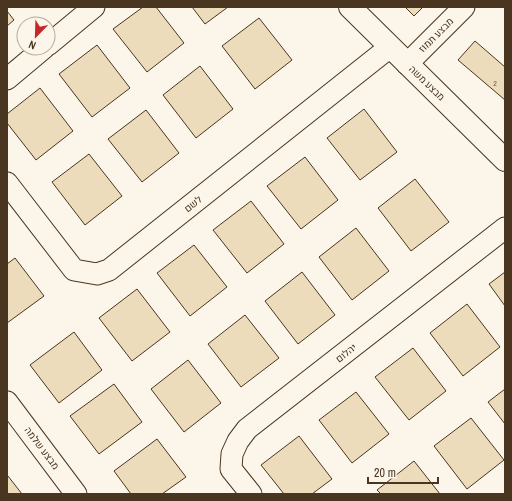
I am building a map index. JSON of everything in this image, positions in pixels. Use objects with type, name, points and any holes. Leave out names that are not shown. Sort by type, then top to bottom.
[{"type":"street","points":[[56,38],[94,7]]},
{"type":"street","name":"מבצע משה","points":[[350,7],[505,160]]},
{"type":"street","name":"מבצע תמוז","points":[[407,64],[464,7]]},
{"type":"street","name":"לשם","points":[[7,183],[74,270],[97,274],[110,270],[390,47]]},
{"type":"street","points":[[7,79],[34,56]]},
{"type":"street","name":"יהלום","points":[[251,494],[231,468],[232,454],[238,441],[247,429],[505,228]]},
{"type":"street","name":"מבצע שלמה","points":[[7,402],[76,494]]},
{"type":"building","points":[[143,7],[156,7],[184,43],[147,72],[113,29]]},
{"type":"building","points":[[192,7],[228,7],[205,24]]},
{"type":"building","points":[[405,7],[423,7],[414,16]]},
{"type":"building","points":[[7,11],[14,20],[7,26]]},
{"type":"building","points":[[259,18],[292,60],[255,89],[222,46]]},
{"type":"building","points":[[475,41],[505,67],[505,100],[458,60]]},
{"type":"building","points":[[97,45],[130,88],[92,117],[59,74]]},
{"type":"building","points":[[200,66],[233,109],[196,138],[163,95]]},
{"type":"building","points":[[40,88],[73,131],[36,160],[7,123],[7,114]]},
{"type":"building","points":[[364,109],[397,152],[360,180],[327,138]]},
{"type":"building","points":[[146,110],[179,153],[142,182],[108,139]]},
{"type":"building","points":[[89,154],[122,196],[85,225],[52,182]]},
{"type":"building","points":[[305,157],[338,200],[301,229],[267,186]]},
{"type":"building","points":[[415,179],[449,222],[411,251],[378,208]]},
{"type":"building","points":[[251,201],[284,244],[247,273],[213,230]]},
{"type":"building","points":[[356,228],[389,271],[352,300],[319,257]]},
{"type":"building","points":[[194,245],[227,287],[190,316],[157,273]]},
{"type":"building","points":[[15,258],[44,296],[7,323],[7,264]]},
{"type":"building","points":[[302,272],[335,315],[298,344],[265,301]]},
{"type":"building","points":[[505,272],[505,306],[489,284]]},
{"type":"building","points":[[137,289],[170,332],[132,361],[99,318]]},
{"type":"building","points":[[467,304],[500,347],[463,376],[430,333]]},
{"type":"building","points":[[245,315],[279,358],[241,387],[208,344]]},
{"type":"building","points":[[74,332],[102,370],[59,403],[30,365]]},
{"type":"building","points":[[413,348],[446,391],[409,420],[375,377]]},
{"type":"building","points":[[188,360],[221,403],[184,432],[151,389]]},
{"type":"building","points":[[114,384],[142,422],[99,454],[70,416]]},
{"type":"building","points":[[505,389],[505,424],[488,402]]},
{"type":"building","points":[[356,392],[389,434],[352,463],[319,420]]},
{"type":"building","points":[[471,418],[504,460],[467,489],[434,446]]},
{"type":"building","points":[[299,436],[332,479],[312,494],[284,494],[261,465]]},
{"type":"building","points":[[157,439],[186,477],[162,494],[131,494],[114,471]]},
{"type":"building","points":[[414,461],[440,494],[381,494],[377,490]]},
{"type":"building","points":[[7,475],[8,476],[22,494],[7,494]]}]
